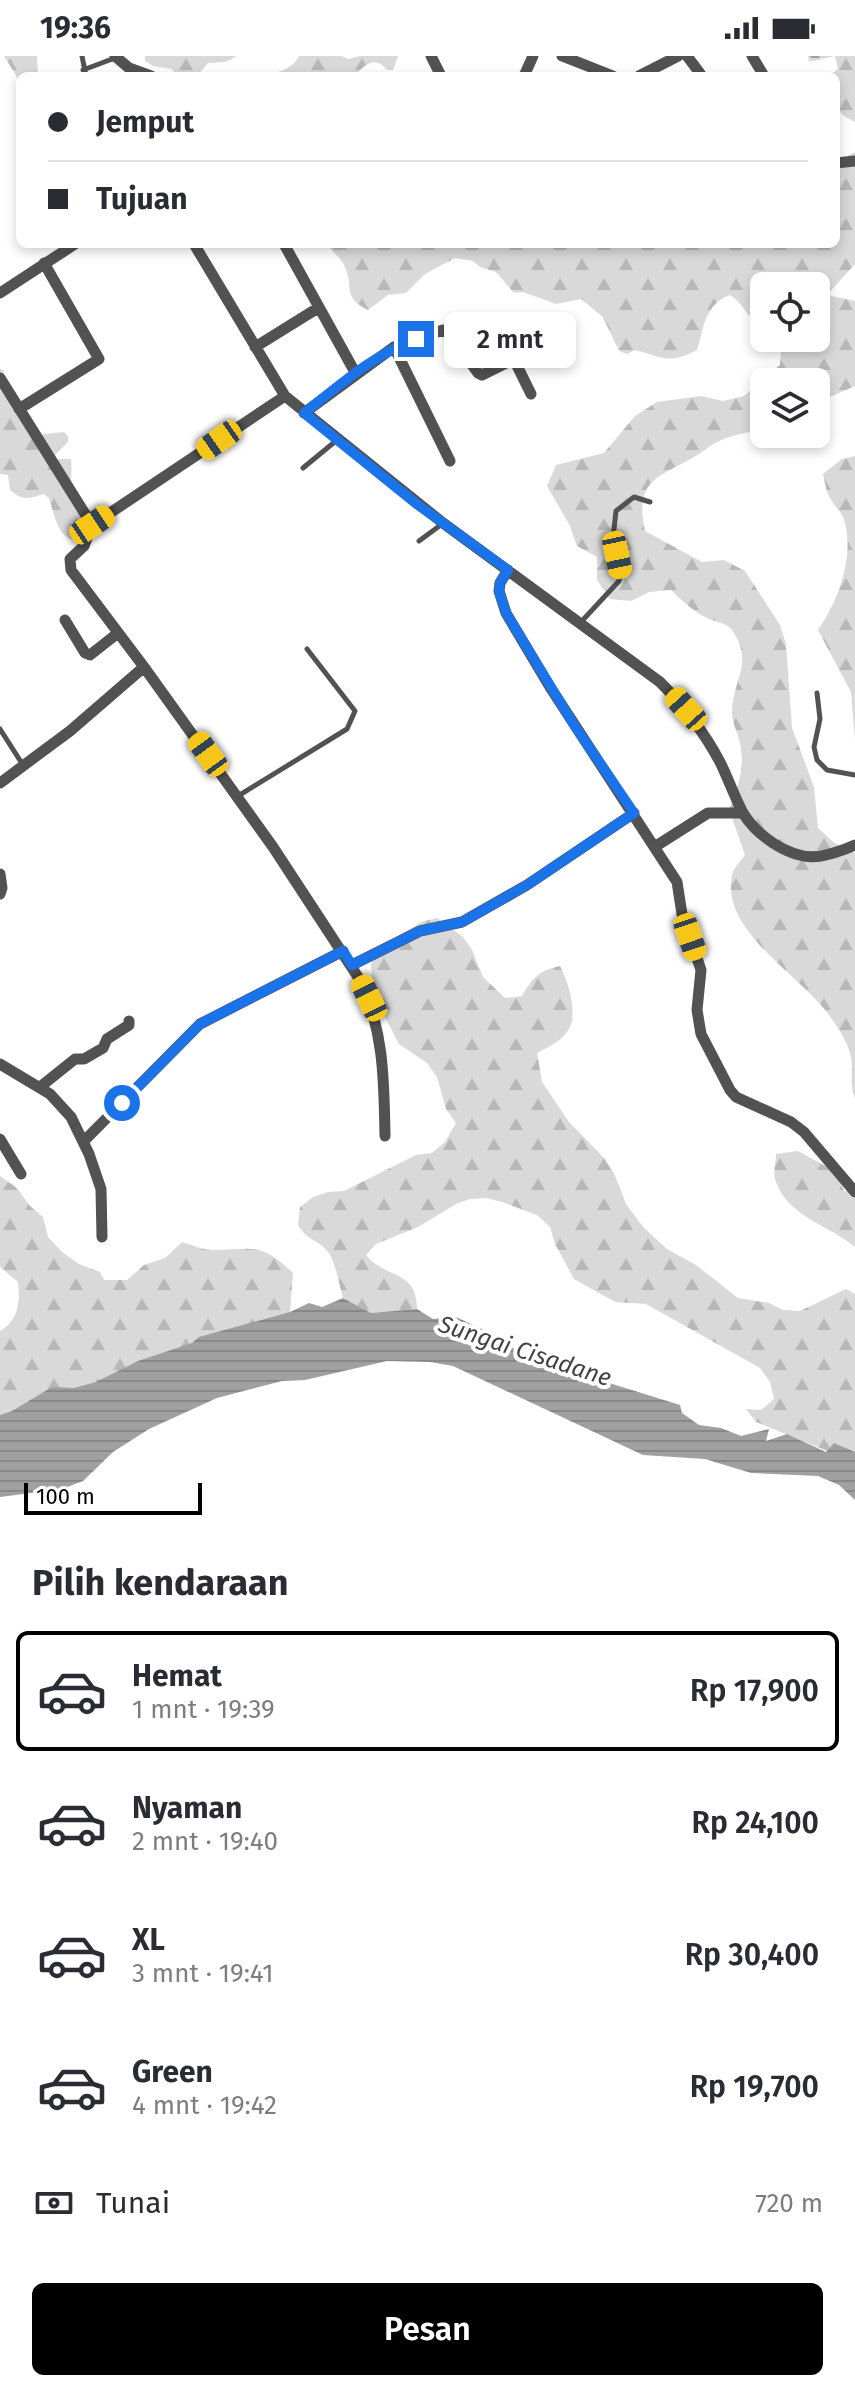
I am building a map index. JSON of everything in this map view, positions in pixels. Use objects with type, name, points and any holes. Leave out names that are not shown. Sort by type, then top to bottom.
[{"type":"street","points":[[562,56],[603,72]]},
{"type":"street","points":[[647,72],[678,56]]},
{"type":"street","points":[[116,57],[129,68],[140,72]]},
{"type":"street","points":[[0,293],[68,248]]},
{"type":"street","points":[[196,248],[285,396],[443,523],[660,682],[686,709],[719,760],[743,813],[759,834],[785,851],[801,857],[818,857],[854,844]]},
{"type":"street","points":[[286,248],[356,374]]},
{"type":"street","points":[[19,409],[99,359],[44,263]]},
{"type":"street","points":[[255,347],[318,308]]},
{"type":"street","points":[[497,325],[516,358],[531,394]]},
{"type":"street","points":[[304,413],[394,347],[443,330],[482,375],[516,358]]},
{"type":"street","points":[[394,347],[450,461]]},
{"type":"street","points":[[0,378],[92,525]]},
{"type":"street","points":[[285,396],[92,525],[84,546],[70,559],[71,570],[237,796],[352,965],[369,998],[380,1037],[385,1136]]},
{"type":"street","points":[[508,570],[499,591],[506,613],[566,712],[677,882],[682,914],[701,970],[697,1010],[701,1034],[730,1090],[736,1097],[791,1122],[804,1132],[855,1192]]},
{"type":"street","points":[[65,620],[85,653],[90,655],[118,633]]},
{"type":"street","points":[[0,783],[70,731],[144,667]]},
{"type":"street","points":[[352,965],[420,931],[462,922],[527,885],[634,813]]},
{"type":"street","points":[[656,846],[708,813],[743,813]]},
{"type":"street","points":[[0,874],[0,894]]},
{"type":"street","points":[[83,1142],[200,1024],[343,951]]},
{"type":"street","points":[[40,1087],[75,1059],[84,1059],[103,1048],[107,1039],[129,1025],[129,1021]]},
{"type":"street","points":[[0,1064],[15,1076],[40,1087],[71,1117],[101,1189],[102,1237]]},
{"type":"street","points":[[0,1139],[21,1174]]},
{"type":"lane","points":[[86,72],[116,57]]},
{"type":"lane","points":[[303,468],[337,439]]},
{"type":"lane","points":[[581,623],[619,581],[613,538],[616,511],[634,497],[650,502]]},
{"type":"lane","points":[[419,541],[443,523]]},
{"type":"lane","points":[[237,796],[347,729],[355,711],[307,649]]},
{"type":"lane","points":[[817,693],[820,719],[814,747],[817,760],[827,770],[855,775]]},
{"type":"lane","points":[[0,729],[23,766]]},
{"type":"green space","points":[[4,56],[37,56],[38,72],[16,72],[16,76]]},
{"type":"green space","points":[[145,56],[237,56],[225,62],[208,63],[200,72],[174,72],[145,61]]},
{"type":"green space","points":[[299,56],[341,56],[348,59],[398,56],[393,70],[374,63],[358,72],[277,72]]},
{"type":"green space","points":[[808,56],[835,56],[809,61]]},
{"type":"green space","points":[[835,56],[855,56],[855,122],[840,112],[840,72],[834,72],[838,69]]},
{"type":"green space","points":[[855,152],[855,264],[830,292],[830,272],[750,272],[750,316],[730,295],[722,299],[710,310],[697,350],[666,358],[635,350],[627,354],[619,351],[603,317],[581,299],[556,304],[523,292],[514,293],[496,272],[473,261],[455,258],[425,274],[406,293],[388,295],[368,310],[354,301],[344,265],[330,248],[840,248],[840,160]]},
{"type":"green space","points":[[830,296],[855,301],[855,386],[830,397],[830,368],[777,368],[780,365],[781,352],[830,352]]},
{"type":"green space","points":[[0,369],[3,370],[10,401],[37,435],[64,432],[68,436],[68,442],[51,459],[71,459],[72,494],[82,526],[77,540],[61,531],[49,498],[44,494],[30,498],[19,496],[10,490],[8,475],[0,474]]},
{"type":"green space","points":[[750,391],[750,432],[721,440],[659,476],[646,491],[642,514],[645,531],[702,562],[724,560],[745,571],[780,625],[786,644],[792,728],[814,787],[818,828],[833,842],[855,853],[855,1099],[851,1057],[841,1034],[819,1002],[751,934],[739,916],[732,896],[733,872],[745,855],[729,809],[741,768],[740,743],[732,713],[742,662],[739,642],[729,627],[700,614],[671,590],[649,592],[631,601],[610,599],[597,580],[597,557],[577,546],[569,524],[547,486],[556,465],[604,453],[635,416],[657,402],[701,396],[723,401],[744,396]]},
{"type":"green space","points":[[855,456],[855,739],[851,692],[818,630],[838,591],[848,547],[844,519],[829,496],[823,474],[842,459]]},
{"type":"green space","points":[[437,918],[463,937],[483,977],[505,998],[522,996],[537,976],[560,966],[571,997],[572,1022],[563,1037],[537,1053],[542,1082],[569,1122],[604,1158],[614,1173],[626,1204],[644,1228],[667,1249],[696,1265],[738,1298],[769,1303],[783,1310],[800,1311],[846,1289],[855,1294],[855,1462],[756,1422],[746,1409],[761,1410],[774,1399],[770,1382],[760,1368],[646,1304],[615,1302],[574,1279],[555,1244],[550,1227],[537,1215],[502,1202],[486,1198],[456,1204],[418,1227],[376,1244],[366,1255],[412,1287],[417,1309],[371,1313],[343,1298],[330,1255],[298,1225],[300,1207],[313,1197],[344,1191],[416,1155],[432,1153],[445,1142],[456,1123],[446,1109],[437,1077],[427,1063],[399,1044],[375,998],[372,982],[371,964],[378,949],[421,922]]},
{"type":"green space","points":[[798,1151],[836,1172],[844,1191],[855,1192],[855,1247],[798,1211],[781,1192],[774,1176],[776,1154]]},
{"type":"green space","points":[[0,1176],[17,1188],[43,1217],[48,1237],[62,1252],[79,1264],[100,1272],[104,1280],[127,1280],[144,1265],[165,1258],[182,1242],[209,1250],[256,1250],[273,1256],[293,1273],[290,1312],[139,1376],[0,1415],[0,1331],[15,1316],[19,1297],[18,1282],[0,1267]]},
{"type":"shaded area","points":[[343,1298],[371,1313],[417,1309],[433,1319],[456,1317],[499,1337],[510,1347],[540,1359],[553,1357],[573,1364],[590,1377],[680,1405],[682,1413],[699,1425],[721,1428],[741,1436],[769,1429],[766,1441],[787,1434],[826,1452],[834,1443],[855,1452],[855,1500],[839,1485],[818,1476],[751,1473],[705,1459],[643,1455],[453,1366],[387,1361],[305,1380],[282,1381],[217,1398],[149,1429],[113,1452],[83,1481],[62,1489],[0,1497],[0,1415],[52,1387],[74,1388],[96,1382],[138,1361],[192,1343],[199,1337],[290,1312],[309,1303],[322,1307]]},
{"type":"waterway","points":[[812,56],[818,56]]},
{"type":"route","points":[[122,1103],[200,1024],[343,951],[352,965],[420,931],[462,922],[527,885],[634,813],[574,725],[506,613],[499,591],[508,570],[418,505],[304,413],[380,356],[416,339]]},
{"type":"water label","name":"Sungai Cisadane","points":[[525,1351]]}]
